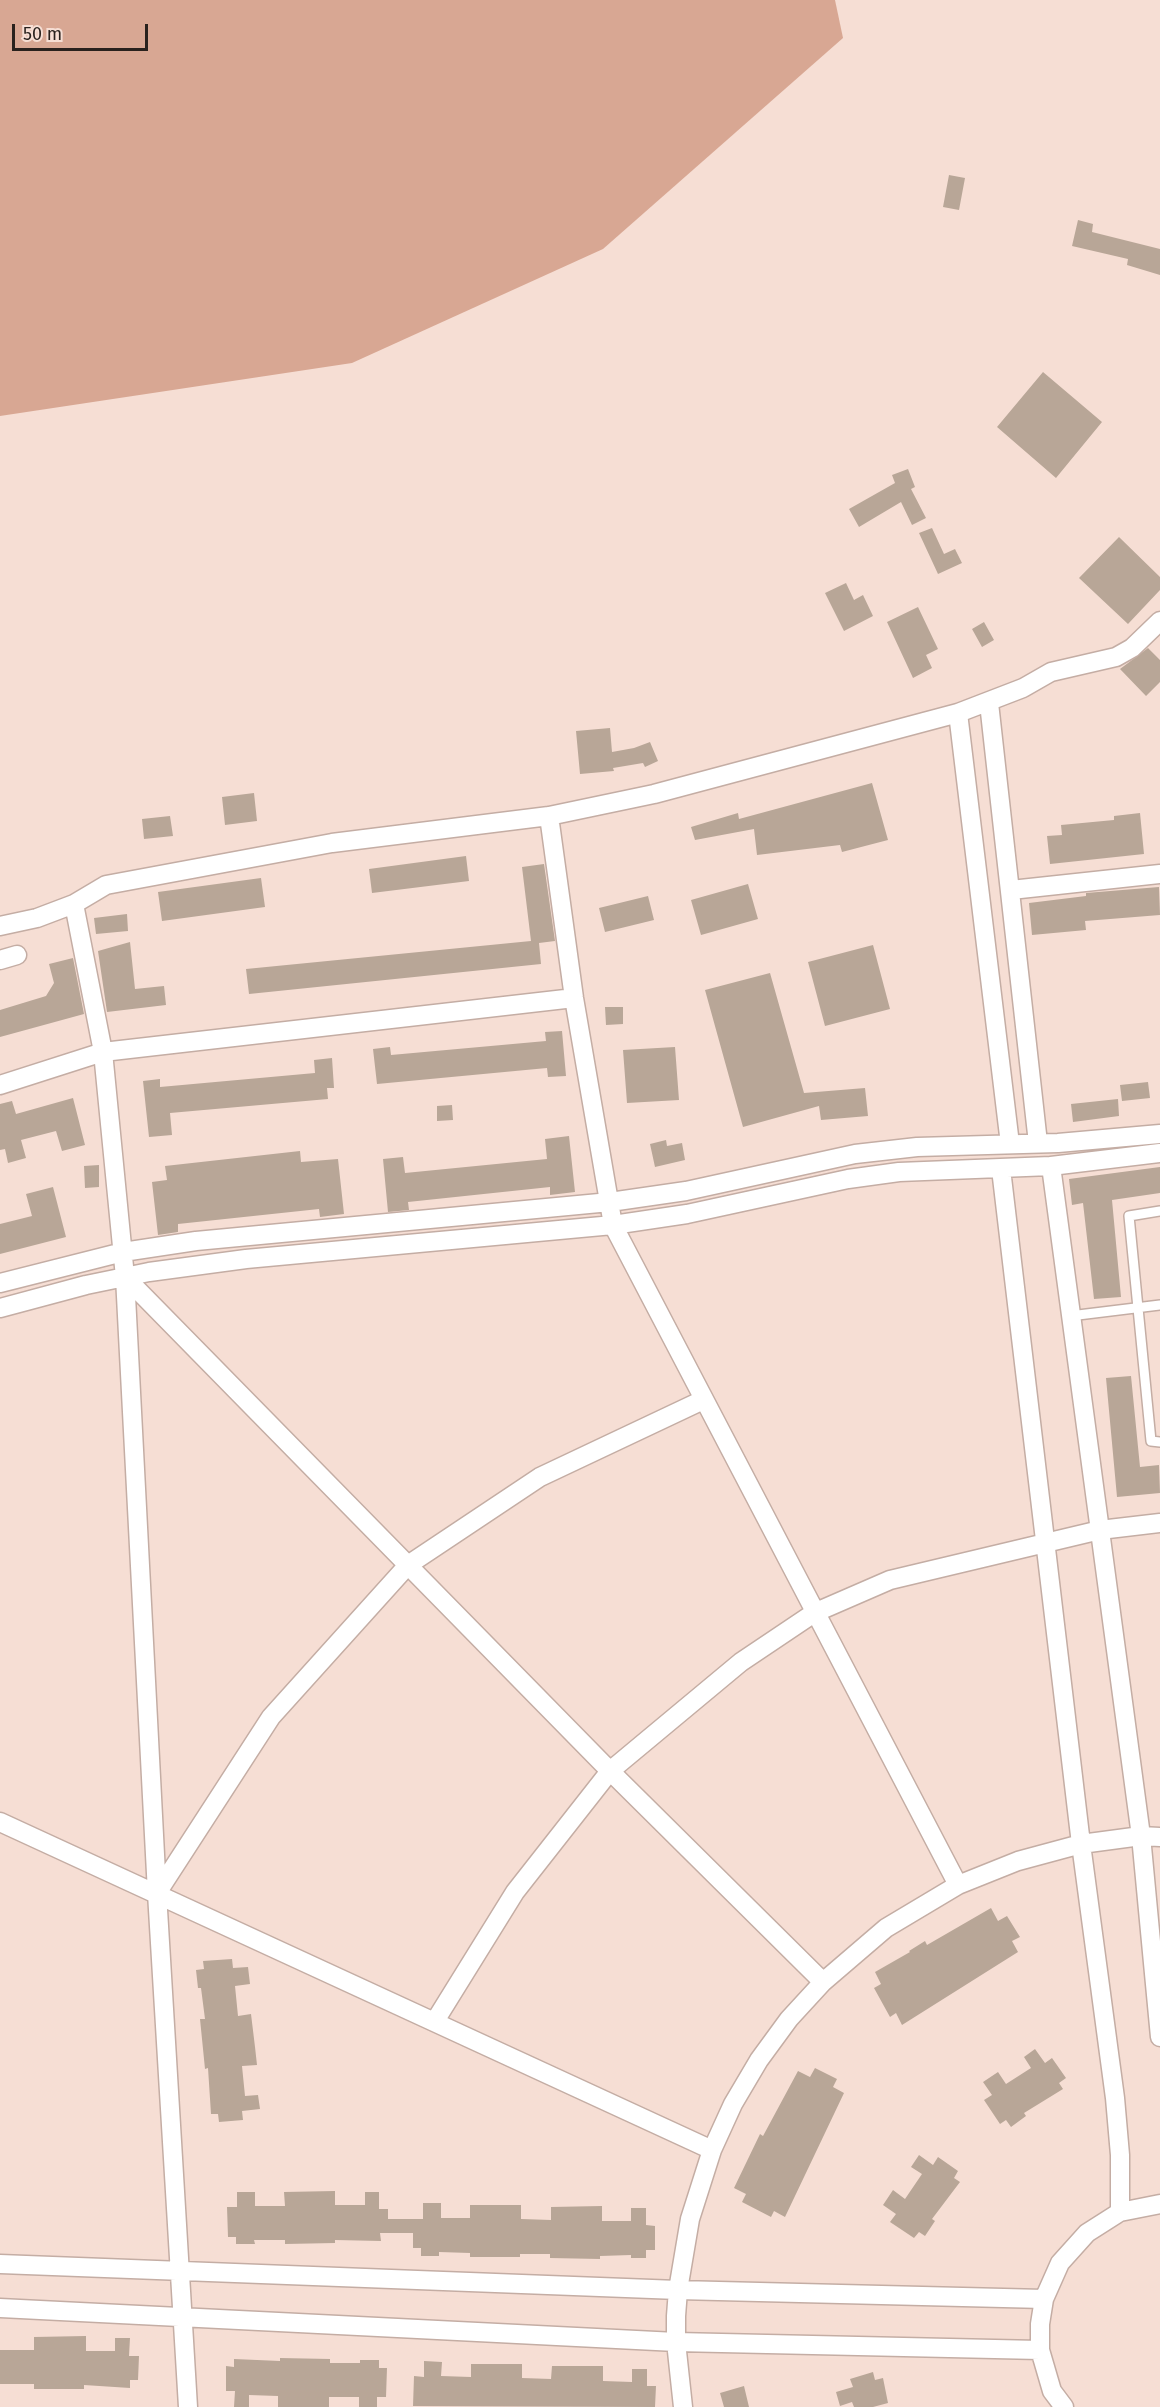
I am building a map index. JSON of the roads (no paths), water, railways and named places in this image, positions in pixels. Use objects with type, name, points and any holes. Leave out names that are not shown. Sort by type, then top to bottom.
[{"type":"street","points":[[0,926],[37,918],[74,904],[106,885],[321,845],[549,816],[654,794],[958,713],[1023,688],[1051,672],[1116,657],[1132,648],[1160,621]]},
{"type":"street","points":[[989,702],[1038,1143]]},
{"type":"street","points":[[958,713],[1010,1143]]},
{"type":"street","points":[[549,816],[574,998],[613,1225],[958,1886]]},
{"type":"street","points":[[1011,890],[1160,874]]},
{"type":"street","points":[[74,904],[104,1052],[125,1277],[188,2407]]},
{"type":"street","points":[[0,1085],[104,1052],[574,998]]},
{"type":"street","points":[[0,1283],[123,1252],[196,1241],[610,1202],[686,1191],[855,1154],[917,1147],[1038,1143],[1160,1134]]},
{"type":"street","points":[[0,1308],[125,1277],[246,1259],[613,1225],[687,1214],[848,1179],[899,1172],[1051,1166],[1160,1153]]},
{"type":"street","points":[[1051,1166],[1141,1836],[1160,2037]]},
{"type":"street","points":[[1001,1169],[1081,1844],[1115,2098],[1120,2155],[1120,2212]]},
{"type":"street","points":[[125,1277],[610,1771],[823,1982]]},
{"type":"street","points":[[158,1893],[271,1717],[408,1565],[540,1477],[704,1400]]},
{"type":"street","points":[[435,2021],[515,1892],[610,1771],[741,1662],[814,1613],[890,1581],[1100,1530],[1160,1523]]},
{"type":"street","points":[[0,1822],[712,2150]]},
{"type":"street","points":[[683,2407],[676,2343],[678,2290],[690,2219],[712,2150],[733,2104],[759,2060],[789,2019],[823,1982],[886,1928],[958,1886],[1018,1861],[1081,1844],[1141,1836],[1160,1837]]},
{"type":"street","points":[[1064,2407],[1052,2391],[1040,2350],[1040,2324],[1044,2299],[1060,2263],[1087,2233],[1120,2212],[1160,2204]]},
{"type":"street","points":[[0,2264],[678,2290],[1044,2299]]},
{"type":"street","points":[[0,2308],[676,2343],[1040,2350]]},
{"type":"lane","points":[[1160,1211],[1129,1216],[1151,1441],[1160,1442]]},
{"type":"lane","points":[[1070,1316],[1160,1305]]}]
